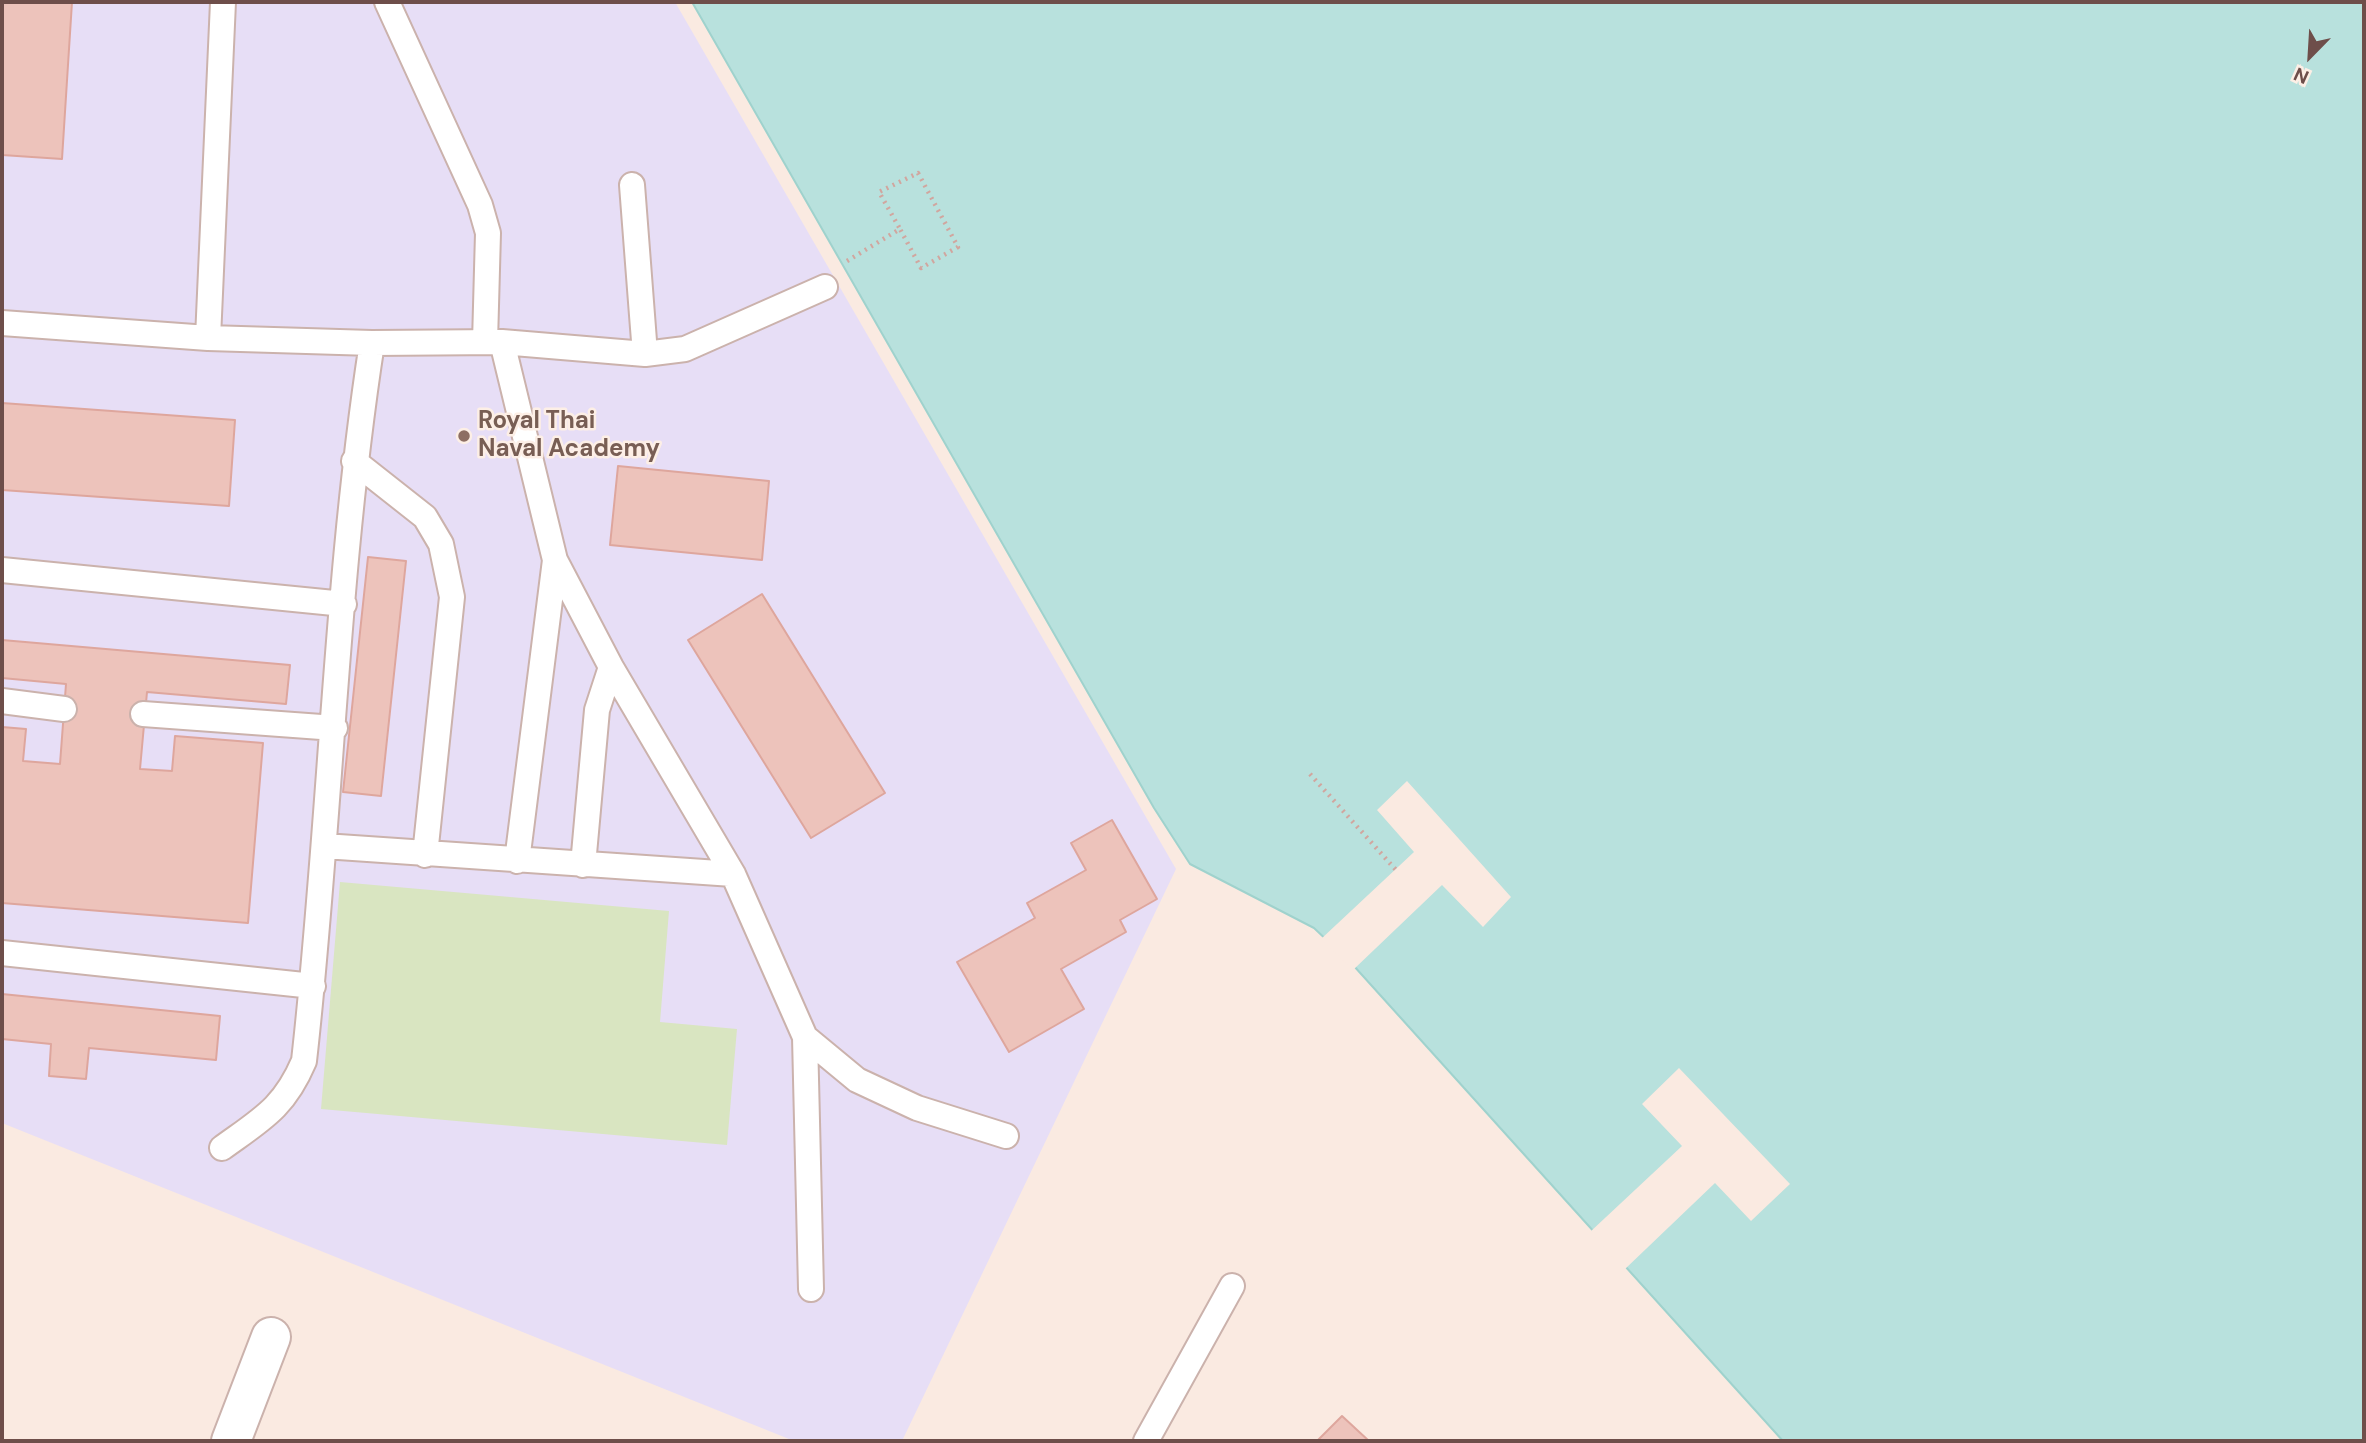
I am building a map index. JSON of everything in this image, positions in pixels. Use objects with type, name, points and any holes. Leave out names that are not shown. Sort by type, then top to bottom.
[{"type":"street","points":[[232,1441],[271,1337]]},
{"type":"lane","points":[[208,338],[223,2]]},
{"type":"lane","points":[[387,2],[480,205],[488,233],[494,342],[555,560],[611,667],[733,874],[805,1037],[811,1289]]},
{"type":"lane","points":[[632,185],[645,354]]},
{"type":"lane","points":[[2,323],[208,338],[372,344],[494,342],[645,354],[685,349],[825,287]]},
{"type":"lane","points":[[222,1148],[272,1113],[292,1089],[304,1061],[335,727],[354,460],[372,344]]},
{"type":"lane","points":[[354,460],[425,517],[441,544],[452,597],[425,855]]},
{"type":"lane","points":[[517,861],[555,560]]},
{"type":"lane","points":[[2,570],[344,604]]},
{"type":"lane","points":[[583,865],[597,710],[611,667]]},
{"type":"lane","points":[[2,701],[64,709]]},
{"type":"lane","points":[[144,714],[335,727]]},
{"type":"lane","points":[[324,846],[733,874]]},
{"type":"lane","points":[[2,953],[313,986]]},
{"type":"lane","points":[[805,1037],[857,1080],[917,1108],[1006,1136]]},
{"type":"lane","points":[[1146,1441],[1232,1286]]},
{"type":"path","points":[[918,173],[958,247],[921,268],[900,229],[879,192],[918,173]]},
{"type":"path","points":[[840,265],[900,229]]},
{"type":"path","points":[[1310,774],[1396,870]]},
{"type":"shaded area","name":"Royal Thai Naval Academy","points":[[2,2],[675,2],[1176,869],[902,1441],[794,1441],[2,1123]]},
{"type":"green space","points":[[340,882],[669,911],[660,1022],[737,1029],[727,1145],[321,1109]]},
{"type":"water","points":[[692,2],[2364,2],[2364,1441],[1783,1441],[1353,965],[1314,928],[1190,864],[1154,808]]},
{"type":"pier","points":[[1407,781],[1511,897],[1483,927],[1442,885],[1353,970],[1321,939],[1414,852],[1377,810]]},
{"type":"pier","points":[[1679,1068],[1790,1184],[1751,1221],[1715,1183],[1624,1270],[1590,1232],[1682,1146],[1642,1104]]},
{"type":"building","points":[[2,2],[72,2],[62,159],[2,155]]},
{"type":"building","points":[[2,403],[235,420],[229,506],[2,490]]},
{"type":"building","points":[[618,466],[769,481],[762,560],[610,545]]},
{"type":"building","points":[[368,557],[406,561],[381,796],[343,792]]},
{"type":"building","points":[[762,594],[885,793],[811,838],[688,640]]},
{"type":"building","points":[[2,640],[290,665],[286,704],[147,692],[140,769],[172,771],[175,736],[263,743],[248,923],[2,903],[2,727],[26,729],[23,761],[60,764],[66,684],[2,678]]},
{"type":"building","points":[[1112,820],[1157,899],[1120,920],[1126,932],[1061,969],[1084,1009],[1009,1052],[957,962],[1035,918],[1027,903],[1086,870],[1071,843]]},
{"type":"building","points":[[2,994],[220,1016],[216,1060],[89,1048],[86,1079],[49,1076],[51,1044],[2,1039]]},
{"type":"building","points":[[1342,1416],[1369,1441],[1317,1441]]},
{"type":"place","name":"Royal Thai Naval Academy","points":[[464,436]]}]
